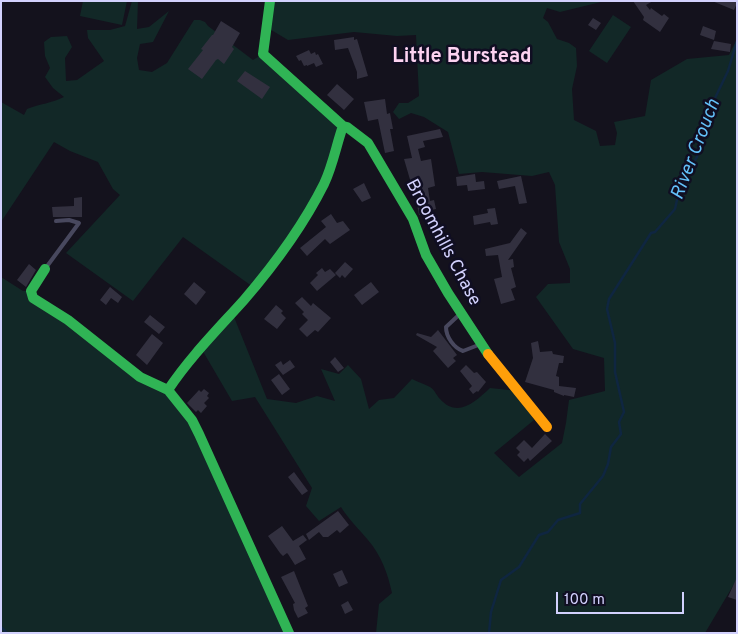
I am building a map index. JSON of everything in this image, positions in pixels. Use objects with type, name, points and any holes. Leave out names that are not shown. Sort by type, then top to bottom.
[{"type":"street","name":"Broomhills Chase","points":[[270,1],[263,54],[343,126],[368,143],[413,219],[426,255],[461,313],[481,344],[547,427]]},
{"type":"street","points":[[168,390],[183,368],[256,286],[307,214],[331,168],[343,126]]},
{"type":"street","points":[[45,269],[31,291],[34,298],[68,320],[140,376],[168,390],[192,420],[289,633]]},
{"type":"lane","points":[[45,269],[79,223],[69,220],[56,221]]},
{"type":"lane","points":[[461,313],[446,327],[446,332],[452,342],[463,351],[481,344]]},
{"type":"green space","points":[[83,1],[127,1],[122,25],[80,16]]},
{"type":"green space","points":[[132,1],[138,1],[137,29],[149,27],[169,11],[153,42],[140,44],[137,58],[139,70],[152,72],[167,63],[194,20],[200,20],[253,60],[263,54],[343,126],[331,168],[256,289],[183,237],[133,301],[66,253],[120,195],[113,189],[98,162],[70,151],[54,142],[1,222],[1,102],[24,115],[27,109],[64,97],[53,88],[45,77],[50,68],[45,56],[44,42],[51,37],[67,36],[72,47],[65,58],[66,81],[77,80],[104,61],[88,38],[87,30],[110,30],[125,26]]},
{"type":"green space","points":[[266,1],[613,1],[560,12],[547,8],[543,18],[548,22],[557,39],[569,43],[576,48],[577,66],[572,89],[574,120],[596,131],[600,146],[615,145],[617,133],[614,122],[645,116],[651,80],[687,59],[729,55],[737,39],[737,579],[705,633],[376,633],[379,604],[392,593],[386,572],[377,552],[341,507],[319,521],[306,506],[312,488],[255,397],[232,401],[201,348],[232,312],[267,399],[296,403],[317,396],[335,401],[321,369],[339,374],[348,365],[361,379],[369,409],[379,400],[394,398],[412,379],[430,387],[440,399],[453,408],[466,406],[490,388],[518,391],[534,420],[494,453],[519,477],[562,443],[569,400],[605,391],[604,358],[573,349],[536,297],[548,284],[570,283],[570,269],[559,242],[555,185],[549,172],[532,176],[482,172],[459,174],[448,132],[424,117],[411,113],[399,119],[393,112],[399,103],[408,103],[419,96],[416,35],[397,36],[354,32],[288,40],[263,25]]},
{"type":"green space","points":[[613,15],[631,27],[607,63],[589,51]]},
{"type":"green space","points":[[1,277],[23,291],[31,291],[161,386],[187,418],[289,633],[1,633]]},
{"type":"building","points":[[633,1],[653,1],[646,5],[650,10],[651,8],[662,16],[664,14],[669,18],[660,32],[643,20],[644,17]]},
{"type":"building","points":[[712,1],[737,1],[737,3],[734,10]]},
{"type":"building","points":[[593,18],[601,23],[596,30],[588,25]]},
{"type":"building","points":[[221,21],[240,33],[232,47],[234,49],[224,64],[218,59],[216,60],[202,79],[188,69],[203,50],[201,49],[213,35]]},
{"type":"building","points":[[703,26],[716,31],[714,40],[700,35]]},
{"type":"building","points":[[354,37],[354,40],[357,39],[368,76],[357,79],[357,72],[348,48],[335,50],[334,40]]},
{"type":"building","points":[[714,41],[731,44],[730,52],[711,49]]},
{"type":"building","points":[[309,50],[311,54],[315,52],[316,55],[318,54],[323,64],[316,67],[314,63],[304,66],[301,60],[299,61],[296,56]]},
{"type":"building","points":[[245,71],[270,87],[262,99],[237,81]]},
{"type":"building","points":[[337,84],[354,99],[344,110],[327,95]]},
{"type":"building","points":[[385,99],[387,114],[390,113],[393,129],[390,129],[394,151],[385,153],[378,119],[368,121],[364,102]]},
{"type":"building","points":[[440,129],[443,137],[423,141],[425,147],[418,149],[421,161],[431,159],[435,186],[428,188],[430,201],[434,200],[436,209],[431,210],[432,213],[419,215],[413,183],[411,183],[404,159],[412,158],[407,136]]},
{"type":"building","points":[[475,174],[476,182],[484,181],[485,189],[468,191],[467,185],[457,186],[456,177]]},
{"type":"building","points":[[521,176],[527,203],[519,204],[515,186],[499,189],[497,181]]},
{"type":"building","points":[[364,183],[371,198],[362,202],[353,189]]},
{"type":"building","points":[[82,197],[82,217],[53,217],[52,207],[74,206],[74,198]]},
{"type":"building","points":[[495,208],[498,224],[491,225],[490,222],[474,225],[473,216],[488,213],[487,209]]},
{"type":"building","points":[[331,214],[337,223],[343,221],[350,230],[330,244],[325,239],[307,256],[300,248],[326,227],[321,221]]},
{"type":"building","points":[[521,228],[527,233],[508,260],[513,259],[514,267],[511,268],[516,287],[511,289],[515,300],[501,304],[494,279],[502,277],[498,255],[486,256],[485,249],[510,243]]},
{"type":"building","points":[[345,262],[353,269],[345,278],[342,275],[340,278],[335,273]]},
{"type":"building","points":[[29,264],[36,270],[26,287],[17,280]]},
{"type":"building","points":[[322,268],[325,272],[330,269],[336,275],[317,291],[310,283],[318,275],[316,273]]},
{"type":"building","points":[[194,282],[206,292],[196,305],[184,294]]},
{"type":"building","points":[[371,282],[379,292],[362,305],[354,295]]},
{"type":"building","points":[[110,287],[122,297],[118,303],[111,298],[106,305],[100,300]]},
{"type":"building","points":[[302,297],[311,306],[313,303],[331,318],[318,332],[315,330],[307,337],[299,329],[308,320],[302,314],[304,312],[295,303]]},
{"type":"building","points":[[276,305],[283,311],[281,313],[286,318],[277,329],[264,319]]},
{"type":"building","points":[[150,315],[165,327],[159,334],[144,322]]},
{"type":"building","points":[[438,330],[457,355],[453,358],[456,361],[448,368],[433,351],[437,347],[416,335],[417,333],[431,337]]},
{"type":"building","points":[[152,334],[163,343],[147,365],[136,355]]},
{"type":"building","points":[[538,341],[540,352],[552,351],[553,354],[564,356],[563,363],[559,363],[556,376],[559,377],[559,386],[576,388],[574,397],[564,396],[554,392],[554,390],[525,382],[533,358],[531,343]]},
{"type":"building","points":[[335,357],[344,368],[338,372],[330,362]]},
{"type":"building","points":[[290,360],[295,367],[283,375],[275,365],[281,361],[283,365]]},
{"type":"building","points":[[466,365],[474,373],[477,372],[486,382],[478,392],[473,394],[469,389],[472,386],[460,371]]},
{"type":"building","points":[[279,374],[290,389],[282,395],[271,380]]},
{"type":"building","points":[[204,389],[209,393],[207,396],[209,398],[204,403],[207,406],[201,413],[198,410],[196,412],[187,403],[199,390],[201,392]]},
{"type":"building","points":[[545,434],[552,441],[530,461],[528,458],[524,462],[517,455],[520,452],[516,448],[524,440],[532,448]]},
{"type":"building","points":[[294,472],[308,491],[302,495],[288,477]]},
{"type":"building","points":[[338,511],[349,525],[340,533],[337,530],[328,537],[323,537],[319,532],[309,540],[306,534]]},
{"type":"building","points":[[282,526],[293,541],[303,535],[307,540],[299,546],[306,559],[295,565],[287,553],[283,556],[280,553],[268,536]]},
{"type":"building","points":[[342,570],[348,583],[339,587],[333,574]]},
{"type":"building","points":[[294,571],[308,606],[305,608],[308,613],[298,618],[294,610],[293,604],[295,603],[281,577]]},
{"type":"building","points":[[737,577],[737,600],[728,597]]},
{"type":"building","points":[[348,601],[353,610],[345,614],[341,605]]},
{"type":"waterway","name":"River Crouch","points":[[489,633],[491,612],[501,580],[519,567],[539,535],[548,532],[558,520],[580,513],[580,504],[603,476],[608,464],[611,447],[621,434],[619,422],[624,412],[615,372],[615,343],[607,309],[609,299],[651,233],[655,232],[675,209],[681,182],[697,157],[703,123],[728,71],[737,41]]},
{"type":"waterway","points":[[1,627],[7,633]]},
{"type":"traffic: fast","points":[[270,1],[263,54],[343,126],[368,143],[413,219],[426,255],[448,293],[488,354]]},
{"type":"traffic: fast","points":[[289,633],[199,434],[192,420],[168,390],[195,355],[244,300],[298,230],[324,184],[343,126]]},
{"type":"traffic: fast","points":[[45,269],[31,291],[33,298],[68,320],[140,377],[168,390]]},
{"type":"traffic: slow","points":[[488,354],[547,427]]},
{"type":"district","name":"Little Burstead","points":[[462,58]]}]
